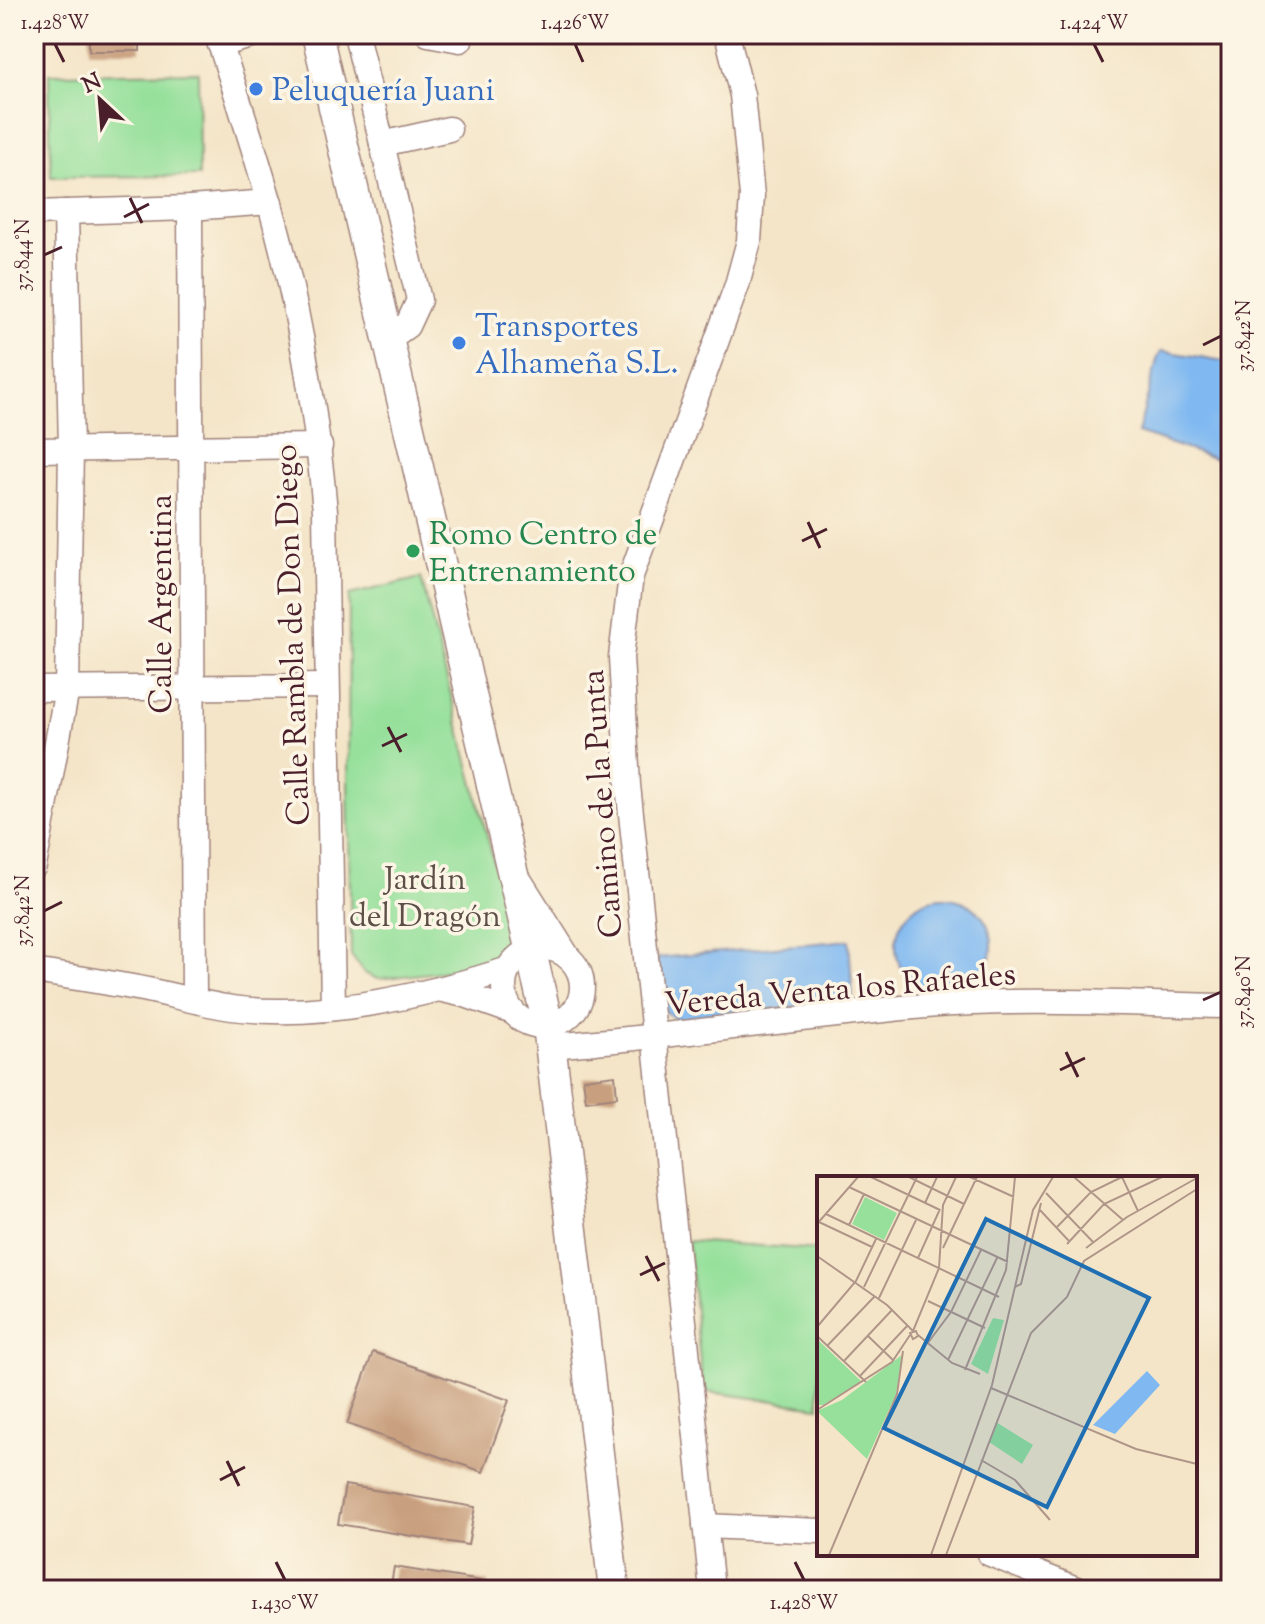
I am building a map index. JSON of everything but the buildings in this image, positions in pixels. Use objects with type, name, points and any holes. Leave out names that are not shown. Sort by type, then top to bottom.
[{"type":"main road","points":[[318,38],[533,949],[549,1035],[614,1590]]},
{"type":"street","points":[[219,39],[258,34]]},
{"type":"street","points":[[356,34],[419,300],[407,326],[387,340]]},
{"type":"street","points":[[318,38],[363,34]]},
{"type":"street","points":[[428,34],[460,40]]},
{"type":"street","name":"Camino de la Punta","points":[[712,1590],[628,785],[621,657],[631,576],[737,285],[749,241],[752,196],[748,147],[742,95],[727,34]]},
{"type":"street","name":"Calle Rambla de Don Diego","points":[[219,39],[270,202],[320,446],[325,511],[333,1008]]},
{"type":"street","points":[[382,144],[449,129]]},
{"type":"street","points":[[34,213],[270,202]]},
{"type":"street","name":"Calle Argentina","points":[[190,208],[194,999]]},
{"type":"street","points":[[34,866],[67,689],[71,450],[66,212]]},
{"type":"street","points":[[34,450],[320,446]]},
{"type":"street","points":[[34,689],[327,686]]},
{"type":"street","points":[[514,870],[577,967],[584,1013],[606,1042]]},
{"type":"street","points":[[513,1012],[504,988],[509,969],[521,955],[533,949],[556,950],[568,957]]},
{"type":"street","points":[[34,971],[232,1008],[288,1011],[333,1008],[441,990],[509,969]]},
{"type":"street","points":[[441,990],[513,1012],[549,1035],[570,1015],[581,994]]},
{"type":"street","name":"Vereda Venta los Rafaeles","points":[[549,1035],[606,1042],[916,1007],[1011,1002],[1231,1006]]},
{"type":"street","points":[[705,1526],[817,1531]]},
{"type":"street","points":[[995,1556],[1079,1590]]},
{"type":"green space","points":[[198,72],[199,176],[51,177],[49,74]]},
{"type":"green space","name":"Jardín del Dragón","points":[[421,578],[510,935],[506,952],[490,966],[378,979],[364,973],[351,955],[349,595]]},
{"type":"green space","points":[[688,1241],[817,1250],[817,1407],[703,1391]]},
{"type":"water","points":[[1162,351],[1231,362],[1231,464],[1138,433],[1158,356]]},
{"type":"water","points":[[944,898],[962,902],[978,912],[988,928],[992,946],[988,964],[978,980],[962,990],[944,994],[926,990],[910,980],[900,964],[896,946],[900,928],[910,912],[926,902]]},
{"type":"water","points":[[849,940],[853,1001],[678,1020],[664,1011],[657,996],[658,958]]},
{"type":"place","name":"Peluquería Juani","points":[[256,89]]},
{"type":"place","name":"Transportes Alhameña S.L.","points":[[459,343]]},
{"type":"place","name":"Romo Centro de Entrenamiento","points":[[413,551]]}]
